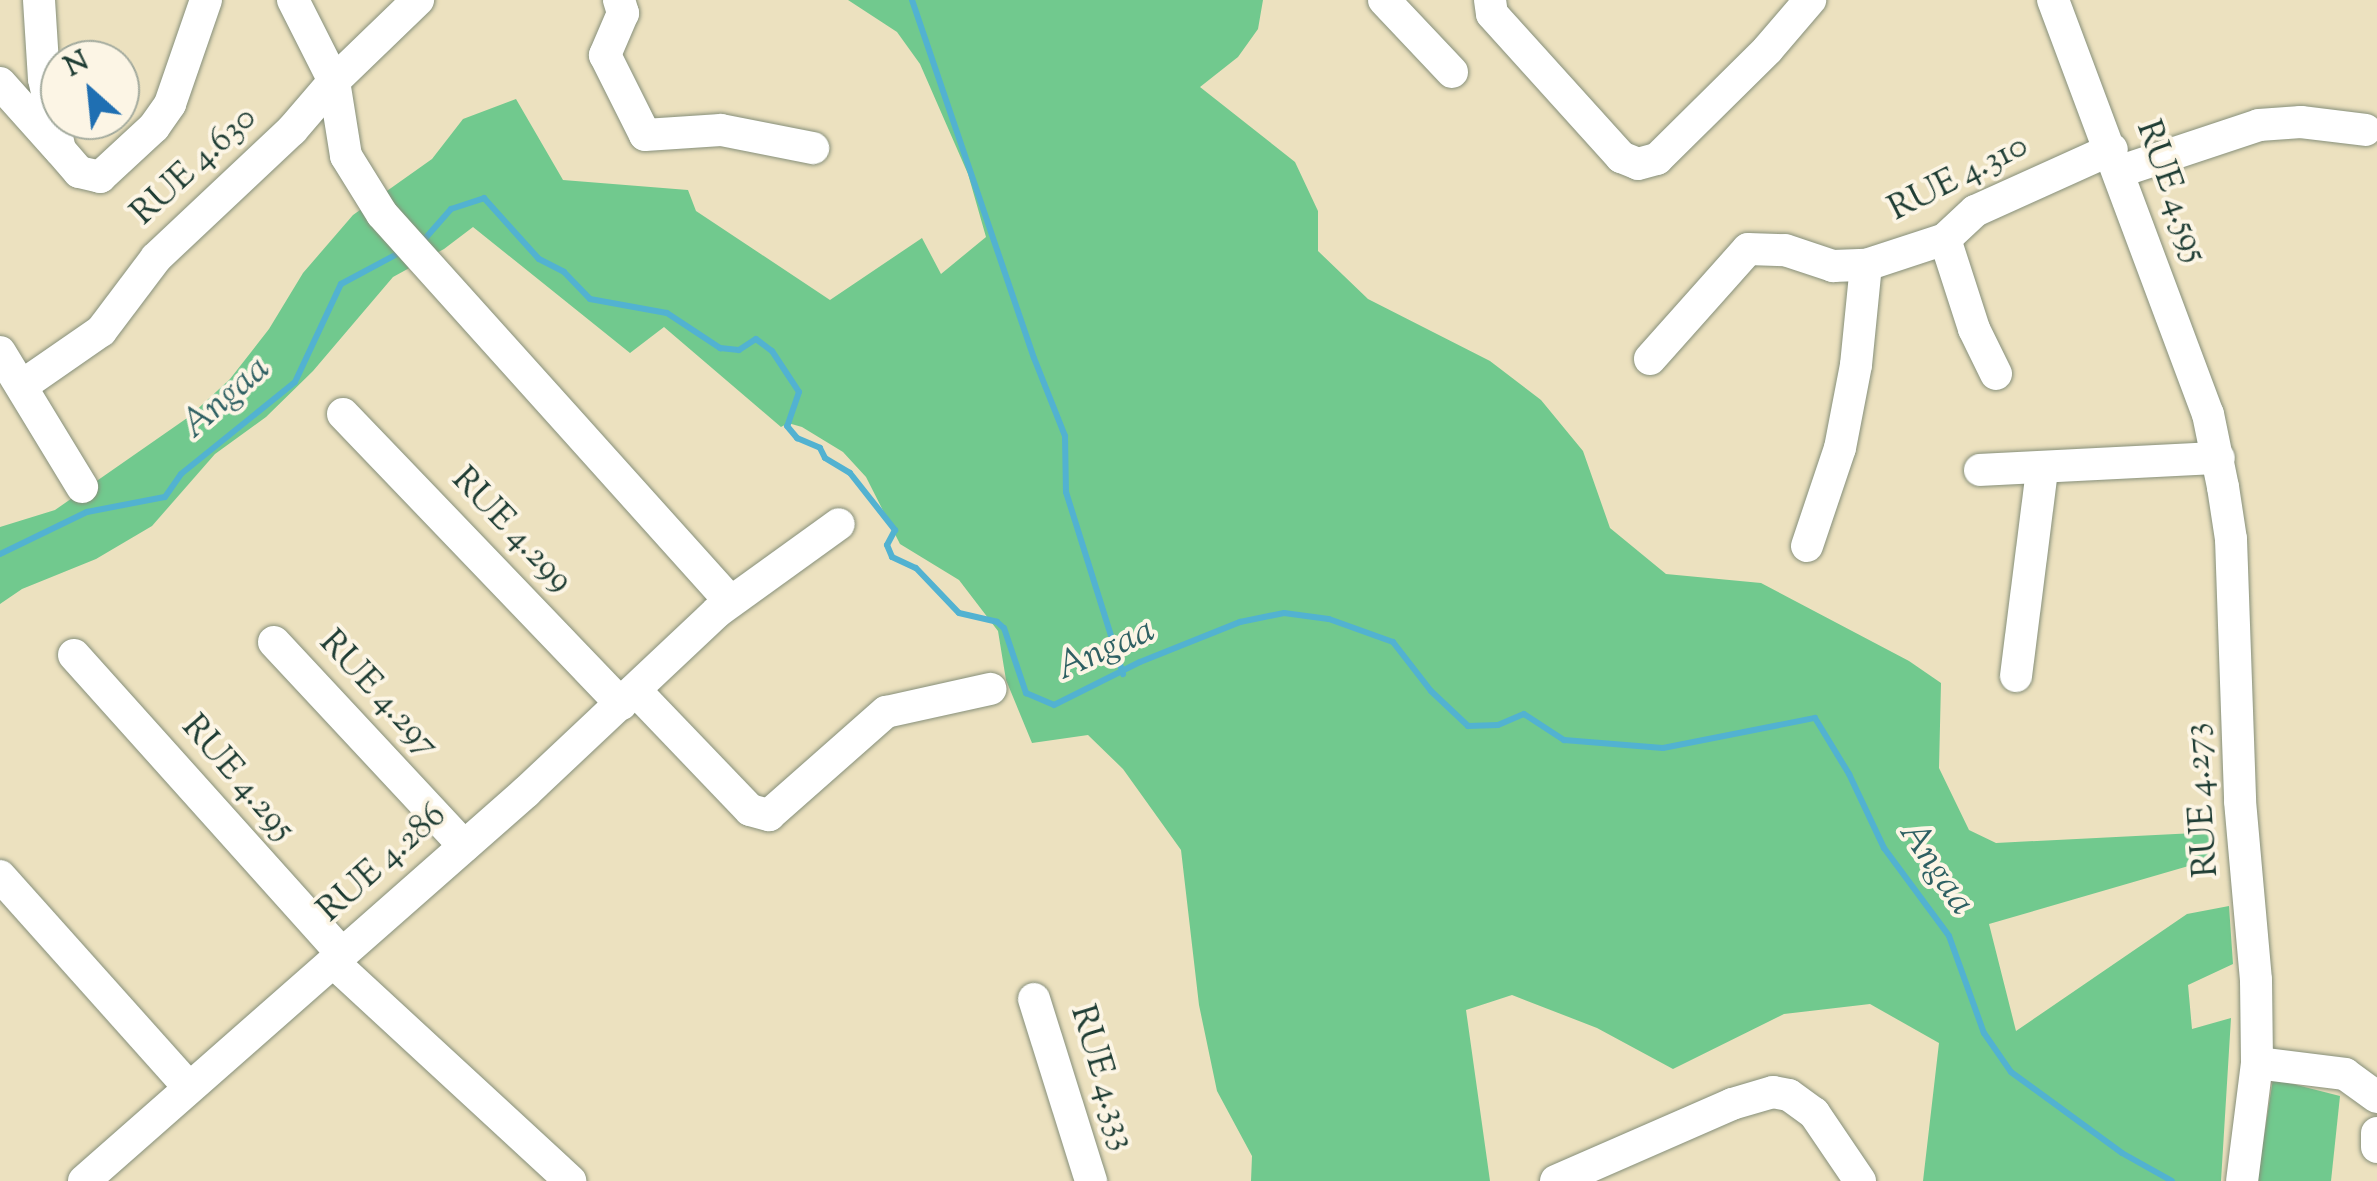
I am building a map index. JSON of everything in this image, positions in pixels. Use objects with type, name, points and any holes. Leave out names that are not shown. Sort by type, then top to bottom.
[{"type":"street","points":[[39,0],[44,78],[60,150]]},
{"type":"street","points":[[0,83],[80,172],[100,177],[154,127],[175,92],[206,0]]},
{"type":"street","points":[[293,0],[334,81],[346,156],[382,214],[730,601]]},
{"type":"street","name":"RUE 4.630","points":[[23,385],[101,331],[156,258],[292,130],[334,81],[418,0]]},
{"type":"street","points":[[619,0],[623,13],[606,55],[645,135],[721,130],[813,148]]},
{"type":"street","points":[[1384,0],[1452,72]]},
{"type":"street","points":[[1490,0],[1492,14],[1500,23],[1621,157],[1638,164],[1657,159],[1768,50],[1810,0]]},
{"type":"street","name":"RUE 4.595","points":[[2053,0],[2208,414]]},
{"type":"street","name":"RUE 4.310","points":[[1650,359],[1748,249],[1786,250],[1833,266],[1866,266],[1945,239],[1975,212],[2116,160],[2259,125],[2301,122],[2366,130]]},
{"type":"street","points":[[1945,239],[1974,328],[1996,374]]},
{"type":"street","points":[[1807,546],[1840,448],[1856,364],[1866,266]]},
{"type":"street","points":[[0,352],[82,487]]},
{"type":"street","name":"RUE 4.299","points":[[343,414],[628,697],[750,810],[769,815],[886,712],[906,704],[990,689]]},
{"type":"street","name":"RUE 4.273","points":[[2208,414],[2231,539],[2240,802],[2256,980],[2257,1062],[2242,1181]]},
{"type":"street","points":[[1980,470],[2218,458]]},
{"type":"street","points":[[2016,676],[2042,469]]},
{"type":"street","name":"RUE 4.286","points":[[84,1181],[464,846],[730,601],[839,524]]},
{"type":"street","name":"RUE 4.297","points":[[274,642],[464,846]]},
{"type":"street","name":"RUE 4.295","points":[[74,655],[338,958],[570,1181]]},
{"type":"street","points":[[0,876],[188,1086]]},
{"type":"street","name":"RUE 4.333","points":[[1034,999],[1091,1181]]},
{"type":"street","points":[[2257,1062],[2345,1074],[2377,1096]]},
{"type":"street","points":[[1556,1181],[1732,1104],[1773,1092],[1789,1094],[1814,1114],[1860,1181]]},
{"type":"street","points":[[2377,1133],[2377,1147]]},
{"type":"green space","points":[[848,0],[1263,0],[1258,29],[1238,57],[1200,87],[1295,162],[1318,211],[1318,251],[1368,299],[1490,361],[1541,400],[1583,451],[1610,528],[1666,574],[1761,583],[1909,661],[1941,683],[1939,768],[1969,830],[1996,843],[2215,832],[2216,858],[1989,924],[2016,1031],[2187,914],[2229,906],[2233,964],[2188,985],[2192,1029],[2231,1018],[2221,1181],[1923,1181],[1939,1043],[1870,1004],[1784,1014],[1673,1069],[1597,1028],[1512,995],[1466,1010],[1490,1181],[1251,1181],[1252,1156],[1217,1091],[1199,1005],[1181,850],[1123,769],[1088,735],[1032,743],[1006,680],[998,631],[959,580],[900,544],[866,477],[843,452],[802,427],[788,423],[781,427],[664,327],[630,353],[473,227],[444,249],[393,277],[313,371],[266,417],[215,454],[152,526],[96,559],[22,589],[0,604],[0,527],[55,510],[190,416],[230,379],[269,329],[303,273],[353,215],[432,159],[463,119],[516,99],[563,180],[688,190],[696,211],[830,300],[922,238],[941,274],[986,237],[968,174],[920,64],[897,32]]},
{"type":"green space","points":[[2273,1079],[2340,1096],[2331,1181],[2257,1181]]},
{"type":"waterway","points":[[912,0],[1034,358],[1065,436],[1066,492],[1123,674]]},
{"type":"waterway","name":"Angaa","points":[[422,242],[451,209],[484,198],[539,259],[564,272],[590,299],[667,313],[720,348],[739,350],[756,339],[772,351],[799,392],[787,426],[797,438],[820,448],[825,458],[850,473],[895,530],[887,545],[892,557],[916,568],[959,613],[997,622],[1004,628],[1026,693],[1054,705],[1140,662],[1240,622],[1284,613],[1329,619],[1393,642],[1431,691],[1468,726],[1498,725],[1524,714],[1564,740],[1663,748],[1815,718],[1849,774],[1884,848],[1949,936],[1984,1033],[2011,1072],[2122,1153],[2172,1181]]},
{"type":"waterway","name":"Angaa","points":[[0,554],[87,512],[165,497],[181,474],[295,382],[341,284],[401,252]]}]
